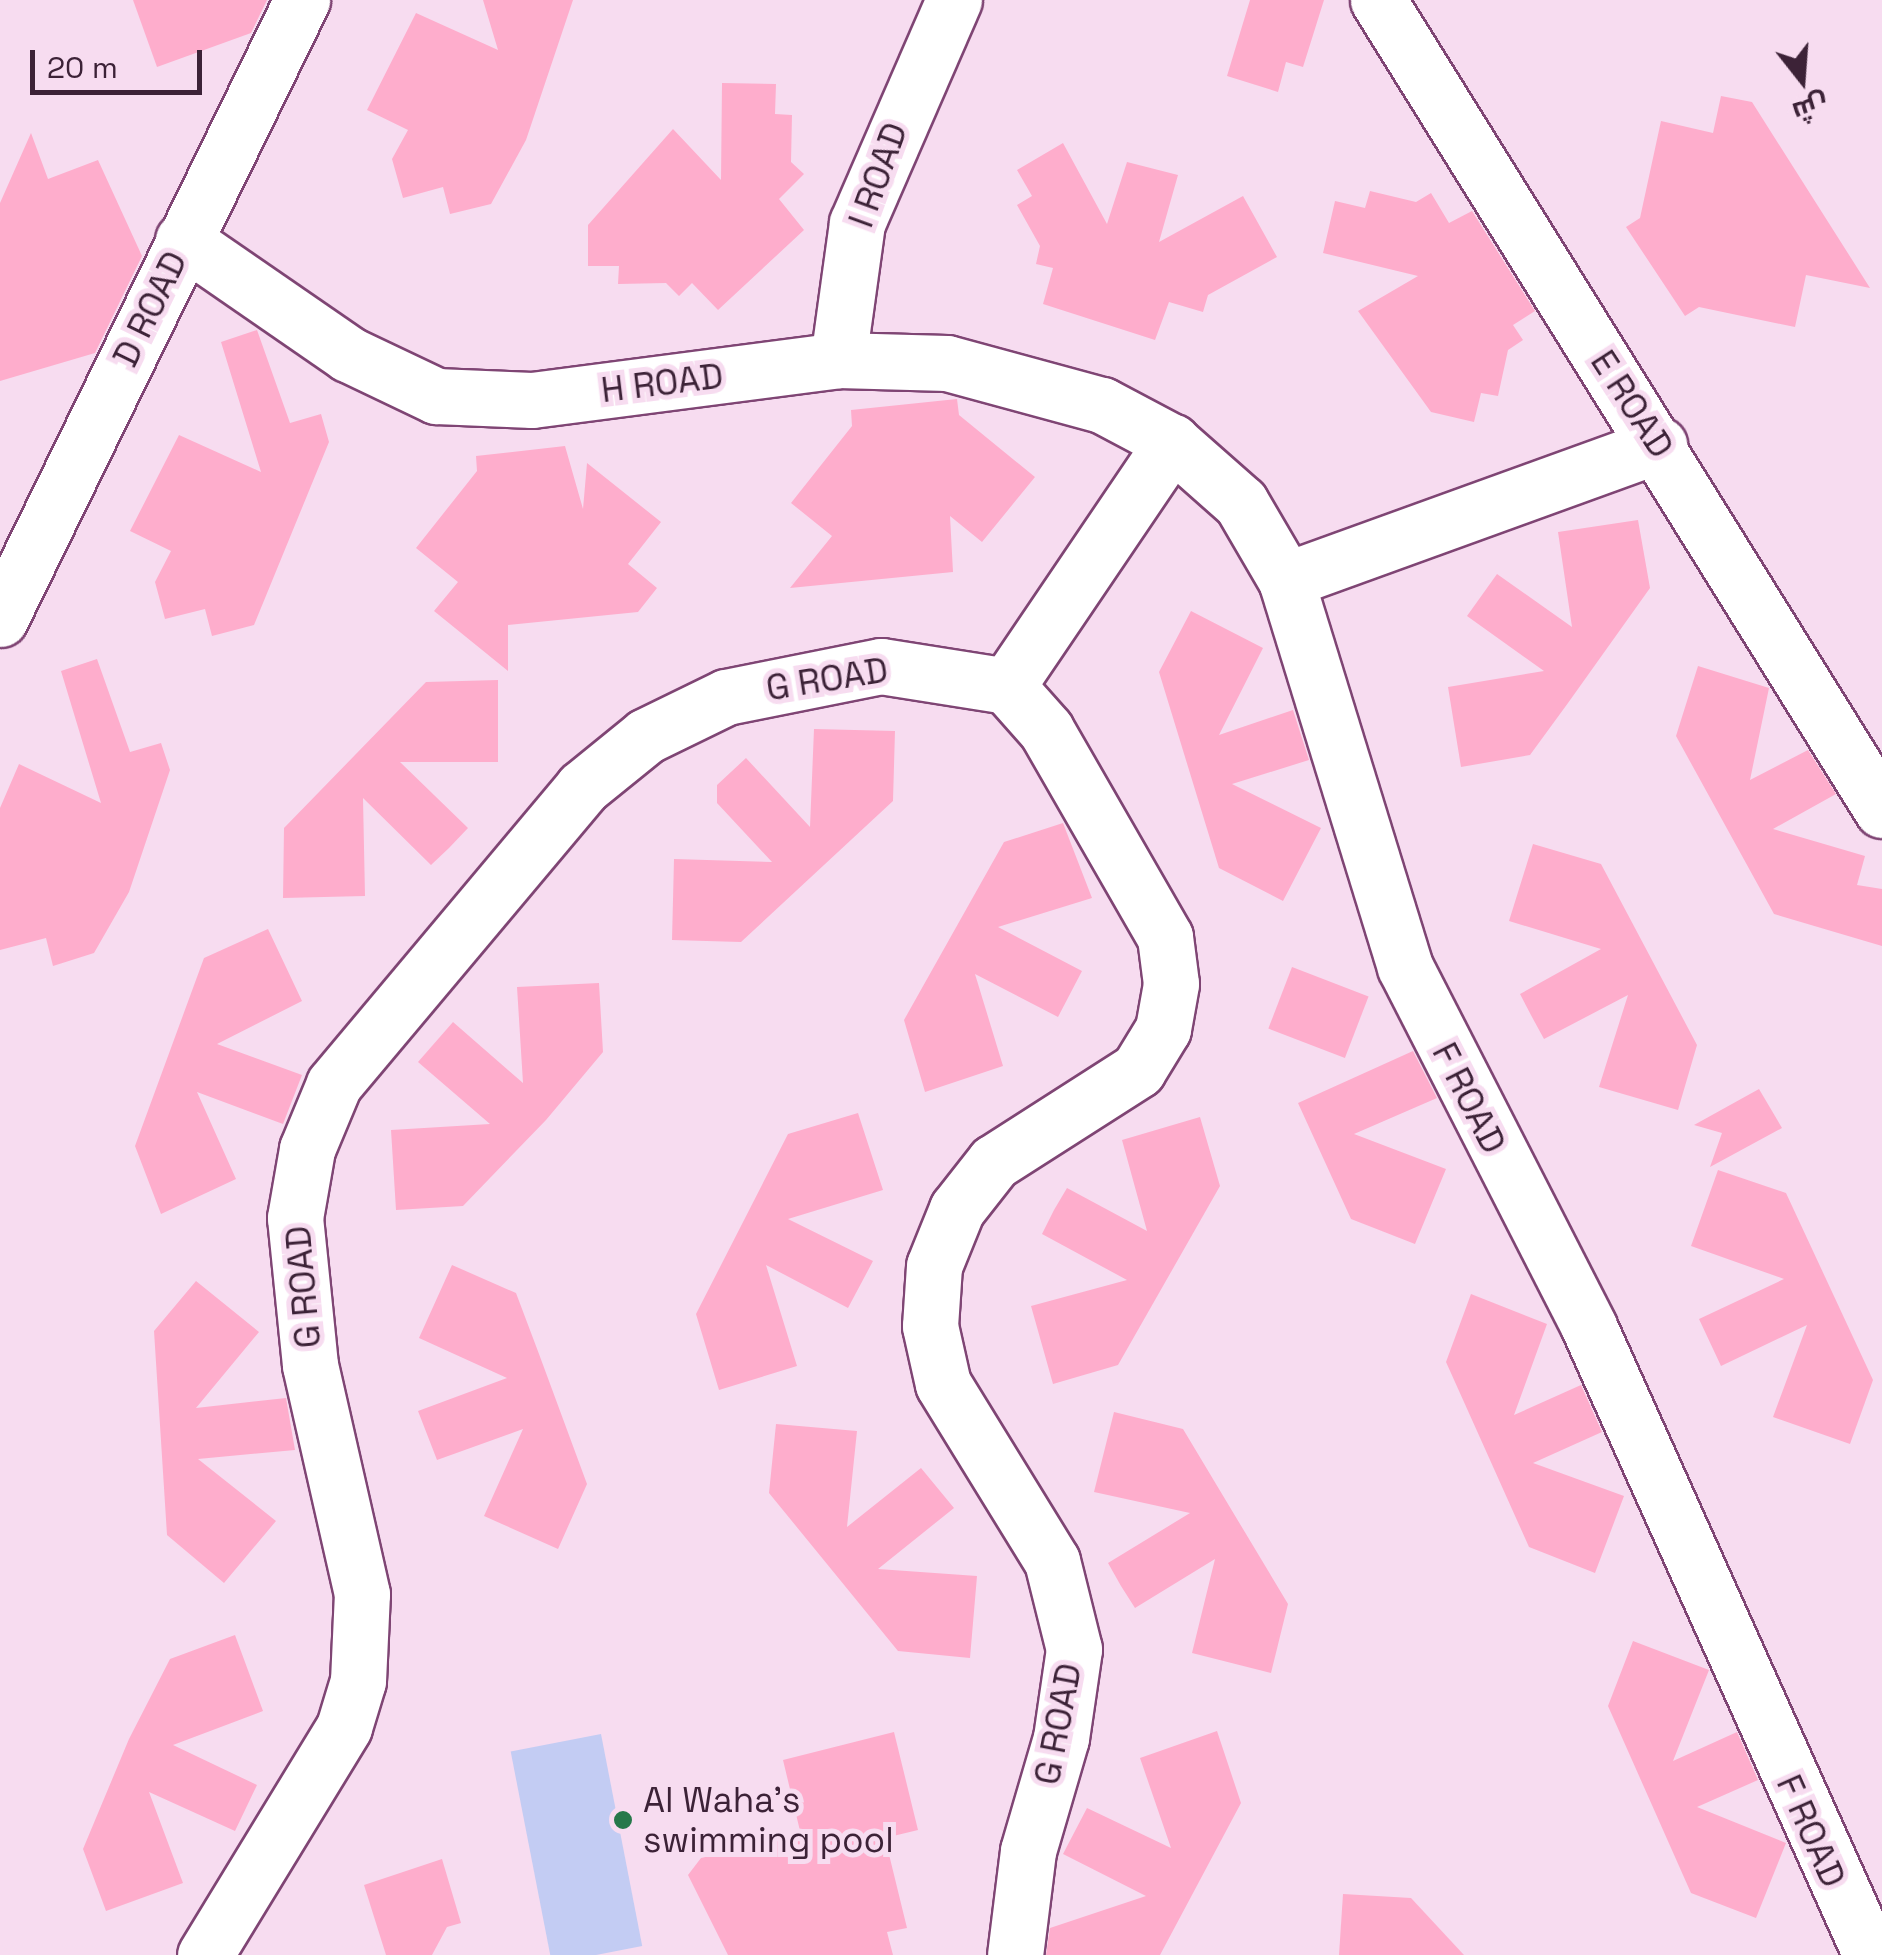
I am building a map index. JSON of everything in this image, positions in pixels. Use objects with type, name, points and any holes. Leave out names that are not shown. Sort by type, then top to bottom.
[{"type":"street","name":"D ROAD","points":[[0,619],[302,0]]},
{"type":"street","name":"I ROAD","points":[[838,360],[857,224],[954,0]]},
{"type":"street","name":"E ROAD","points":[[1378,0],[1659,445],[1882,810]]},
{"type":"street","name":"H ROAD","points":[[183,240],[376,371],[436,396],[516,401],[838,360],[947,364],[1026,378],[1172,442],[1241,503],[1286,580]]},
{"type":"street","points":[[1007,686],[1172,442]]},
{"type":"street","points":[[1286,580],[1659,445]]},
{"type":"street","name":"F ROAD","points":[[1286,580],[1405,967],[1629,1412],[1872,1955]]},
{"type":"street","name":"G ROAD","points":[[205,1955],[344,1727],[358,1681],[362,1594],[310,1365],[294,1218],[307,1149],[334,1084],[543,831],[646,736],[726,697],[882,666],[945,669],[1007,686],[1046,730],[1165,937],[1171,984],[1162,1029],[1138,1070],[994,1162],[957,1209],[934,1266],[930,1326],[943,1384],[1052,1561],[1074,1648],[1061,1738],[1028,1851],[1015,1955]]},
{"type":"water","points":[[601,1734],[642,1946],[596,1955],[550,1955],[511,1752]]},
{"type":"building","points":[[133,0],[267,0],[251,33],[157,67]]},
{"type":"building","points":[[483,0],[573,0],[526,140],[491,204],[450,214],[443,187],[403,198],[392,159],[408,130],[367,110],[416,13],[498,50]]},
{"type":"building","points":[[1250,0],[1324,0],[1303,67],[1286,62],[1278,92],[1227,76]]},
{"type":"building","points":[[722,83],[776,84],[775,114],[792,115],[791,162],[804,174],[779,199],[804,230],[718,310],[692,283],[679,296],[666,283],[618,284],[619,266],[588,266],[588,225],[673,129],[721,180]]},
{"type":"building","points":[[1721,96],[1752,102],[1870,288],[1806,275],[1795,327],[1699,307],[1685,316],[1626,227],[1640,218],[1661,121],[1713,133]]},
{"type":"building","points":[[31,133],[48,179],[98,160],[142,256],[95,353],[0,381],[0,203]]},
{"type":"building","points":[[1063,143],[1107,224],[1127,162],[1178,175],[1159,242],[1243,196],[1277,257],[1208,295],[1203,312],[1169,302],[1155,340],[1043,304],[1053,268],[1036,264],[1040,246],[1017,205],[1032,196],[1017,170]]},
{"type":"building","points":[[1370,191],[1416,202],[1431,193],[1449,223],[1472,211],[1535,311],[1513,325],[1523,340],[1508,350],[1498,396],[1481,393],[1474,422],[1431,412],[1358,311],[1418,276],[1323,253],[1335,201],[1365,208]]},
{"type":"building","points":[[257,330],[290,423],[321,414],[329,442],[254,625],[212,636],[205,609],[165,619],[155,582],[171,551],[130,531],[179,435],[261,472],[221,342]]},
{"type":"building","points":[[957,399],[959,415],[1035,477],[982,542],[950,516],[953,572],[790,588],[832,536],[791,503],[852,426],[851,410]]},
{"type":"building","points":[[565,446],[583,509],[587,463],[661,522],[628,564],[657,588],[638,612],[508,625],[508,671],[434,611],[458,582],[416,548],[477,471],[476,456]]},
{"type":"building","points":[[1638,520],[1650,588],[1568,703],[1530,755],[1461,767],[1448,687],[1544,671],[1467,616],[1497,574],[1572,627],[1558,532]]},
{"type":"building","points":[[1191,611],[1263,648],[1219,735],[1293,710],[1309,760],[1232,784],[1321,828],[1283,901],[1219,868],[1159,672]]},
{"type":"building","points":[[97,659],[130,752],[161,743],[170,770],[129,892],[94,953],[53,966],[46,938],[0,950],[0,808],[19,764],[101,803],[61,671]]},
{"type":"building","points":[[1698,666],[1769,688],[1750,780],[1808,750],[1836,794],[1773,829],[1865,856],[1857,885],[1882,889],[1882,946],[1774,914],[1676,736]]},
{"type":"building","points":[[498,680],[498,762],[400,762],[468,828],[449,848],[431,865],[363,798],[365,896],[283,898],[284,828],[426,682]]},
{"type":"building","points":[[814,729],[895,731],[893,801],[741,942],[672,940],[674,859],[772,862],[717,803],[717,785],[746,758],[810,827]]},
{"type":"building","points":[[1063,823],[1092,898],[998,927],[1082,971],[1058,1017],[975,974],[1003,1066],[925,1092],[904,1020],[1004,842]]},
{"type":"building","points":[[1533,844],[1601,864],[1697,1045],[1678,1110],[1599,1087],[1628,995],[1544,1039],[1532,1017],[1520,994],[1601,949],[1509,921]]},
{"type":"building","points":[[268,929],[302,1001],[217,1044],[302,1075],[283,1124],[197,1092],[236,1179],[161,1214],[135,1146],[204,958]]},
{"type":"building","points":[[1292,967],[1369,996],[1345,1058],[1268,1029]]},
{"type":"building","points":[[599,983],[603,1052],[546,1120],[463,1206],[396,1210],[391,1130],[490,1124],[418,1062],[453,1022],[523,1083],[517,987]]},
{"type":"building","points":[[1413,1051],[1437,1098],[1354,1134],[1446,1169],[1415,1244],[1351,1219],[1298,1103]]},
{"type":"building","points":[[1759,1089],[1782,1128],[1710,1167],[1722,1133],[1694,1125]]},
{"type":"building","points":[[858,1113],[883,1190],[788,1219],[873,1261],[848,1308],[766,1265],[797,1366],[719,1390],[696,1314],[788,1134]]},
{"type":"building","points":[[1200,1117],[1220,1186],[1118,1365],[1053,1384],[1031,1306],[1127,1280],[1042,1234],[1054,1210],[1067,1188],[1147,1231],[1122,1140]]},
{"type":"building","points":[[1718,1170],[1786,1193],[1873,1380],[1850,1444],[1773,1417],[1807,1325],[1721,1366],[1699,1319],[1784,1279],[1691,1246]]},
{"type":"building","points":[[452,1265],[516,1293],[539,1354],[587,1484],[558,1549],[484,1516],[523,1429],[437,1460],[418,1411],[507,1378],[419,1338]]},
{"type":"building","points":[[196,1281],[259,1332],[196,1408],[286,1398],[295,1450],[198,1459],[276,1521],[224,1583],[167,1535],[154,1331]]},
{"type":"building","points":[[1471,1294],[1547,1324],[1514,1415],[1581,1385],[1602,1432],[1533,1463],[1624,1496],[1595,1573],[1529,1547],[1446,1362]]},
{"type":"building","points":[[1114,1412],[1183,1429],[1288,1604],[1271,1673],[1192,1653],[1215,1559],[1135,1608],[1121,1586],[1108,1563],[1190,1513],[1094,1492]]},
{"type":"building","points":[[776,1424],[857,1431],[847,1527],[921,1468],[954,1508],[878,1569],[977,1576],[970,1658],[898,1651],[769,1493]]},
{"type":"building","points":[[235,1635],[263,1711],[173,1745],[257,1785],[235,1831],[149,1792],[183,1883],[106,1911],[83,1849],[129,1739],[170,1659]]},
{"type":"building","points":[[1633,1641],[1709,1670],[1673,1761],[1737,1732],[1758,1780],[1697,1807],[1786,1843],[1756,1918],[1691,1893],[1608,1706]]},
{"type":"building","points":[[1217,1731],[1241,1803],[1160,1955],[1046,1955],[1050,1928],[1146,1896],[1063,1854],[1087,1808],[1171,1848],[1140,1758]]},
{"type":"building","points":[[894,1732],[918,1830],[885,1838],[907,1928],[887,1932],[893,1955],[728,1955],[688,1875],[701,1858],[801,1835],[783,1760]]},
{"type":"building","points":[[442,1859],[461,1923],[447,1927],[432,1955],[386,1955],[364,1885]]},
{"type":"building","points":[[1343,1894],[1411,1898],[1464,1955],[1339,1955]]},
{"type":"place","name":"Al Waha's swimming pool","points":[[623,1820]]}]
